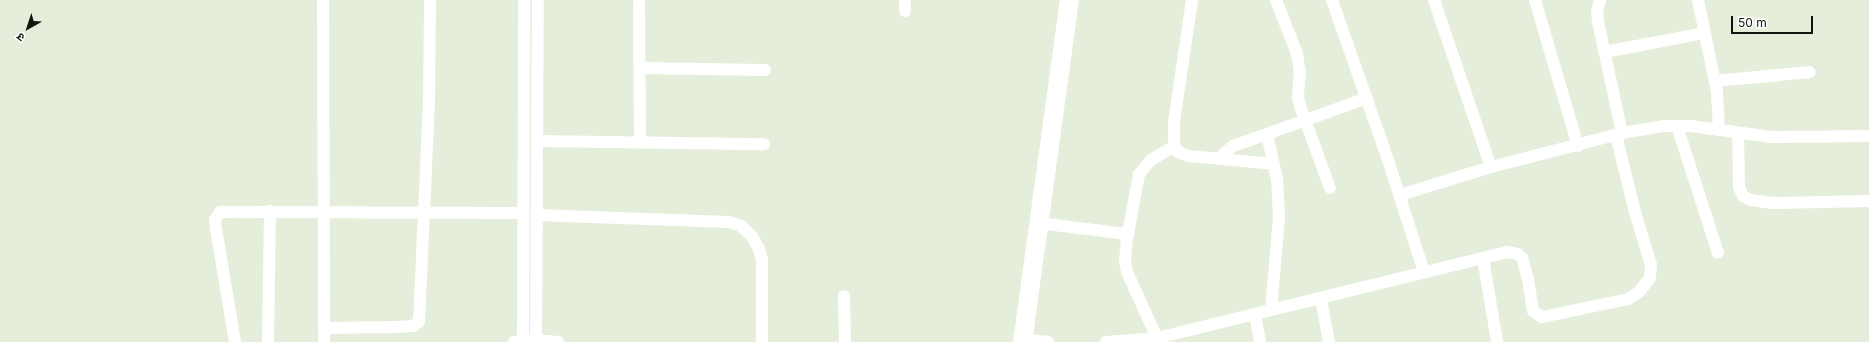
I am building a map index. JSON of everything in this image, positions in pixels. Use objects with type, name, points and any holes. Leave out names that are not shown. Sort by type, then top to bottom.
[{"type":"main road","points":[[1022,341],[1069,0]]},
{"type":"street","points":[[323,0],[324,342]]},
{"type":"street","points":[[324,328],[398,327],[412,326],[419,322],[429,102],[430,0]]},
{"type":"street","points":[[524,0],[523,213],[520,341],[558,342]]},
{"type":"street","points":[[536,341],[538,0]]},
{"type":"street","points":[[639,0],[640,142]]},
{"type":"street","points":[[1192,0],[1174,122],[1174,146],[1182,154],[1274,164]]},
{"type":"street","points":[[1276,0],[1297,54],[1300,72],[1298,97],[1330,188]]},
{"type":"street","points":[[1332,0],[1367,98],[1424,272]]},
{"type":"street","points":[[1434,0],[1491,167]]},
{"type":"street","points":[[1535,0],[1578,146]]},
{"type":"street","points":[[1106,342],[1157,338],[1506,252],[1518,254],[1525,267],[1533,311],[1542,317],[1628,299],[1639,292],[1650,278],[1652,265],[1635,212],[1619,134],[1597,12],[1600,0]]},
{"type":"street","points":[[1698,0],[1715,81],[1719,130]]},
{"type":"street","points":[[1605,52],[1705,33]]},
{"type":"street","points":[[640,68],[765,70]]},
{"type":"street","points":[[1715,81],[1810,72]]},
{"type":"street","points":[[1218,158],[1233,146],[1367,98]]},
{"type":"street","points":[[1400,196],[1491,167],[1578,146],[1619,134],[1677,126],[1771,136],[1869,136]]},
{"type":"street","points":[[1677,126],[1718,253]]},
{"type":"street","points":[[1738,133],[1739,186],[1744,196],[1751,200],[1773,203],[1869,201]]},
{"type":"street","points":[[1267,134],[1274,164],[1279,218],[1271,310]]},
{"type":"street","points":[[538,141],[764,144]]},
{"type":"street","points":[[1157,338],[1127,272],[1125,262],[1128,234],[1139,174],[1151,160],[1174,146]]},
{"type":"street","points":[[235,342],[215,220],[220,212],[226,210],[324,213],[523,213]]},
{"type":"street","points":[[268,342],[270,211]]},
{"type":"street","points":[[536,215],[729,222],[741,226],[751,235],[759,249],[762,260],[762,342]]},
{"type":"street","points":[[1038,223],[1128,234]]},
{"type":"street","points":[[1483,258],[1497,342]]},
{"type":"street","points":[[844,296],[845,342]]},
{"type":"street","points":[[1321,298],[1329,342]]},
{"type":"street","points":[[1255,314],[1260,342]]},
{"type":"street","points":[[1022,341],[1048,342]]}]
